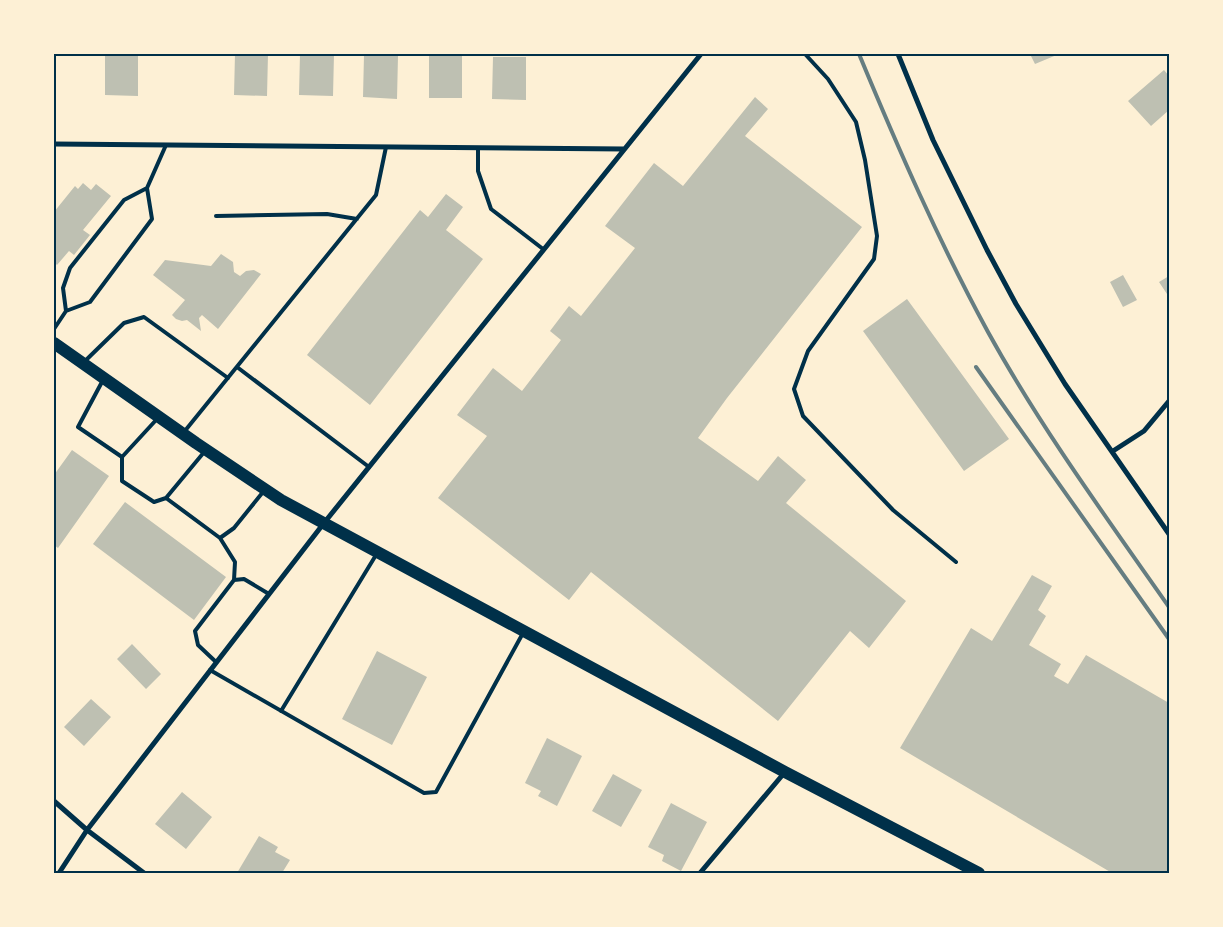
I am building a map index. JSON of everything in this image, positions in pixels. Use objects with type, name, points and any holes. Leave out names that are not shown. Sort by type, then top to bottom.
[{"type":"main road","points":[[54,342],[82,364],[182,434],[265,489],[324,523],[785,772],[980,873]]},
{"type":"street","points":[[59,873],[87,830],[324,523],[700,54]]},
{"type":"street","points":[[898,54],[934,140],[1008,288],[1065,384],[1169,534]]},
{"type":"street","points":[[54,144],[624,149]]},
{"type":"street","points":[[1112,451],[1144,431],[1169,401]]},
{"type":"street","points":[[700,873],[785,772]]},
{"type":"street","points":[[54,801],[87,830],[144,873]]},
{"type":"lane","points":[[805,54],[828,79],[856,122],[865,160],[877,236],[874,259],[808,351],[794,389],[803,416],[892,510],[956,562]]},
{"type":"lane","points":[[54,329],[66,311],[90,302],[152,219],[147,188],[166,145]]},
{"type":"lane","points":[[182,434],[376,195],[386,147]]},
{"type":"lane","points":[[478,148],[478,171],[491,209],[543,249]]},
{"type":"lane","points":[[66,311],[63,288],[70,268],[124,200],[147,188]]},
{"type":"lane","points":[[216,216],[328,214],[357,219]]},
{"type":"lane","points":[[82,364],[124,323],[144,317],[228,378]]},
{"type":"lane","points":[[237,366],[369,466]]},
{"type":"lane","points":[[104,378],[78,427],[122,457]]},
{"type":"lane","points":[[159,417],[122,457],[122,481],[154,502],[166,498],[206,450]]},
{"type":"lane","points":[[220,538],[234,528],[265,489]]},
{"type":"lane","points":[[166,498],[220,538],[235,562],[234,580],[194,631],[198,645],[216,662]]},
{"type":"lane","points":[[281,711],[378,552]]},
{"type":"lane","points":[[234,580],[244,579],[269,594]]},
{"type":"lane","points":[[210,670],[424,793],[436,792],[524,631]]},
{"type":"building","points":[[105,54],[138,54],[138,96],[105,95]]},
{"type":"building","points":[[235,54],[268,54],[267,96],[234,95]]},
{"type":"building","points":[[300,54],[334,54],[333,96],[299,95]]},
{"type":"building","points":[[380,54],[398,56],[397,99],[363,97],[364,55],[380,56]]},
{"type":"building","points":[[441,54],[462,55],[462,98],[429,98],[429,56]]},
{"type":"building","points":[[1030,54],[1059,54],[1035,64]]},
{"type":"building","points":[[493,57],[526,57],[526,100],[492,99]]},
{"type":"building","points":[[1164,70],[1169,76],[1169,110],[1151,126],[1128,101]]},
{"type":"building","points":[[755,97],[768,109],[745,136],[862,227],[727,398],[698,438],[758,481],[778,456],[806,480],[786,503],[906,601],[869,648],[850,631],[778,721],[591,572],[569,600],[438,498],[487,436],[457,415],[493,368],[522,391],[561,340],[550,331],[569,306],[581,316],[635,248],[605,226],[654,163],[683,186]]},
{"type":"building","points":[[83,183],[91,190],[96,184],[111,196],[83,230],[90,235],[74,255],[69,251],[57,265],[54,262],[54,212],[75,186],[78,189]]},
{"type":"building","points":[[446,194],[463,207],[446,230],[483,259],[370,405],[307,355],[420,210],[428,217]]},
{"type":"building","points":[[221,254],[233,262],[234,272],[240,276],[246,271],[254,270],[261,274],[218,329],[202,315],[199,318],[201,331],[187,320],[176,319],[172,315],[185,300],[153,275],[165,260],[211,266]]},
{"type":"building","points":[[1123,275],[1137,300],[1123,307],[1110,282]]},
{"type":"building","points":[[1169,276],[1169,297],[1159,282]]},
{"type":"building","points":[[907,299],[1009,439],[964,471],[863,331]]},
{"type":"building","points":[[72,450],[109,476],[58,548],[54,545],[54,475]]},
{"type":"building","points":[[125,502],[226,577],[194,620],[93,544]]},
{"type":"building","points":[[1032,575],[1052,586],[1038,610],[1046,616],[1029,645],[1061,664],[1054,676],[1068,684],[1086,655],[1169,703],[1169,873],[1112,873],[900,748],[971,628],[992,641]]},
{"type":"building","points":[[132,644],[161,674],[146,689],[117,659]]},
{"type":"building","points":[[377,651],[427,677],[392,745],[342,719]]},
{"type":"building","points":[[91,699],[111,717],[84,746],[64,727]]},
{"type":"building","points":[[547,738],[582,756],[557,806],[538,796],[541,791],[525,783]]},
{"type":"building","points":[[613,774],[642,790],[621,827],[592,811]]},
{"type":"building","points":[[182,792],[212,817],[186,849],[155,824]]},
{"type":"building","points":[[671,803],[707,822],[681,871],[662,861],[664,855],[648,847]]},
{"type":"building","points":[[259,836],[278,847],[275,852],[290,860],[282,873],[237,873]]},
{"type":"railway","points":[[859,54],[920,195],[970,298],[1008,368],[1098,506],[1169,607]]},
{"type":"railway","points":[[976,367],[1169,639]]}]
